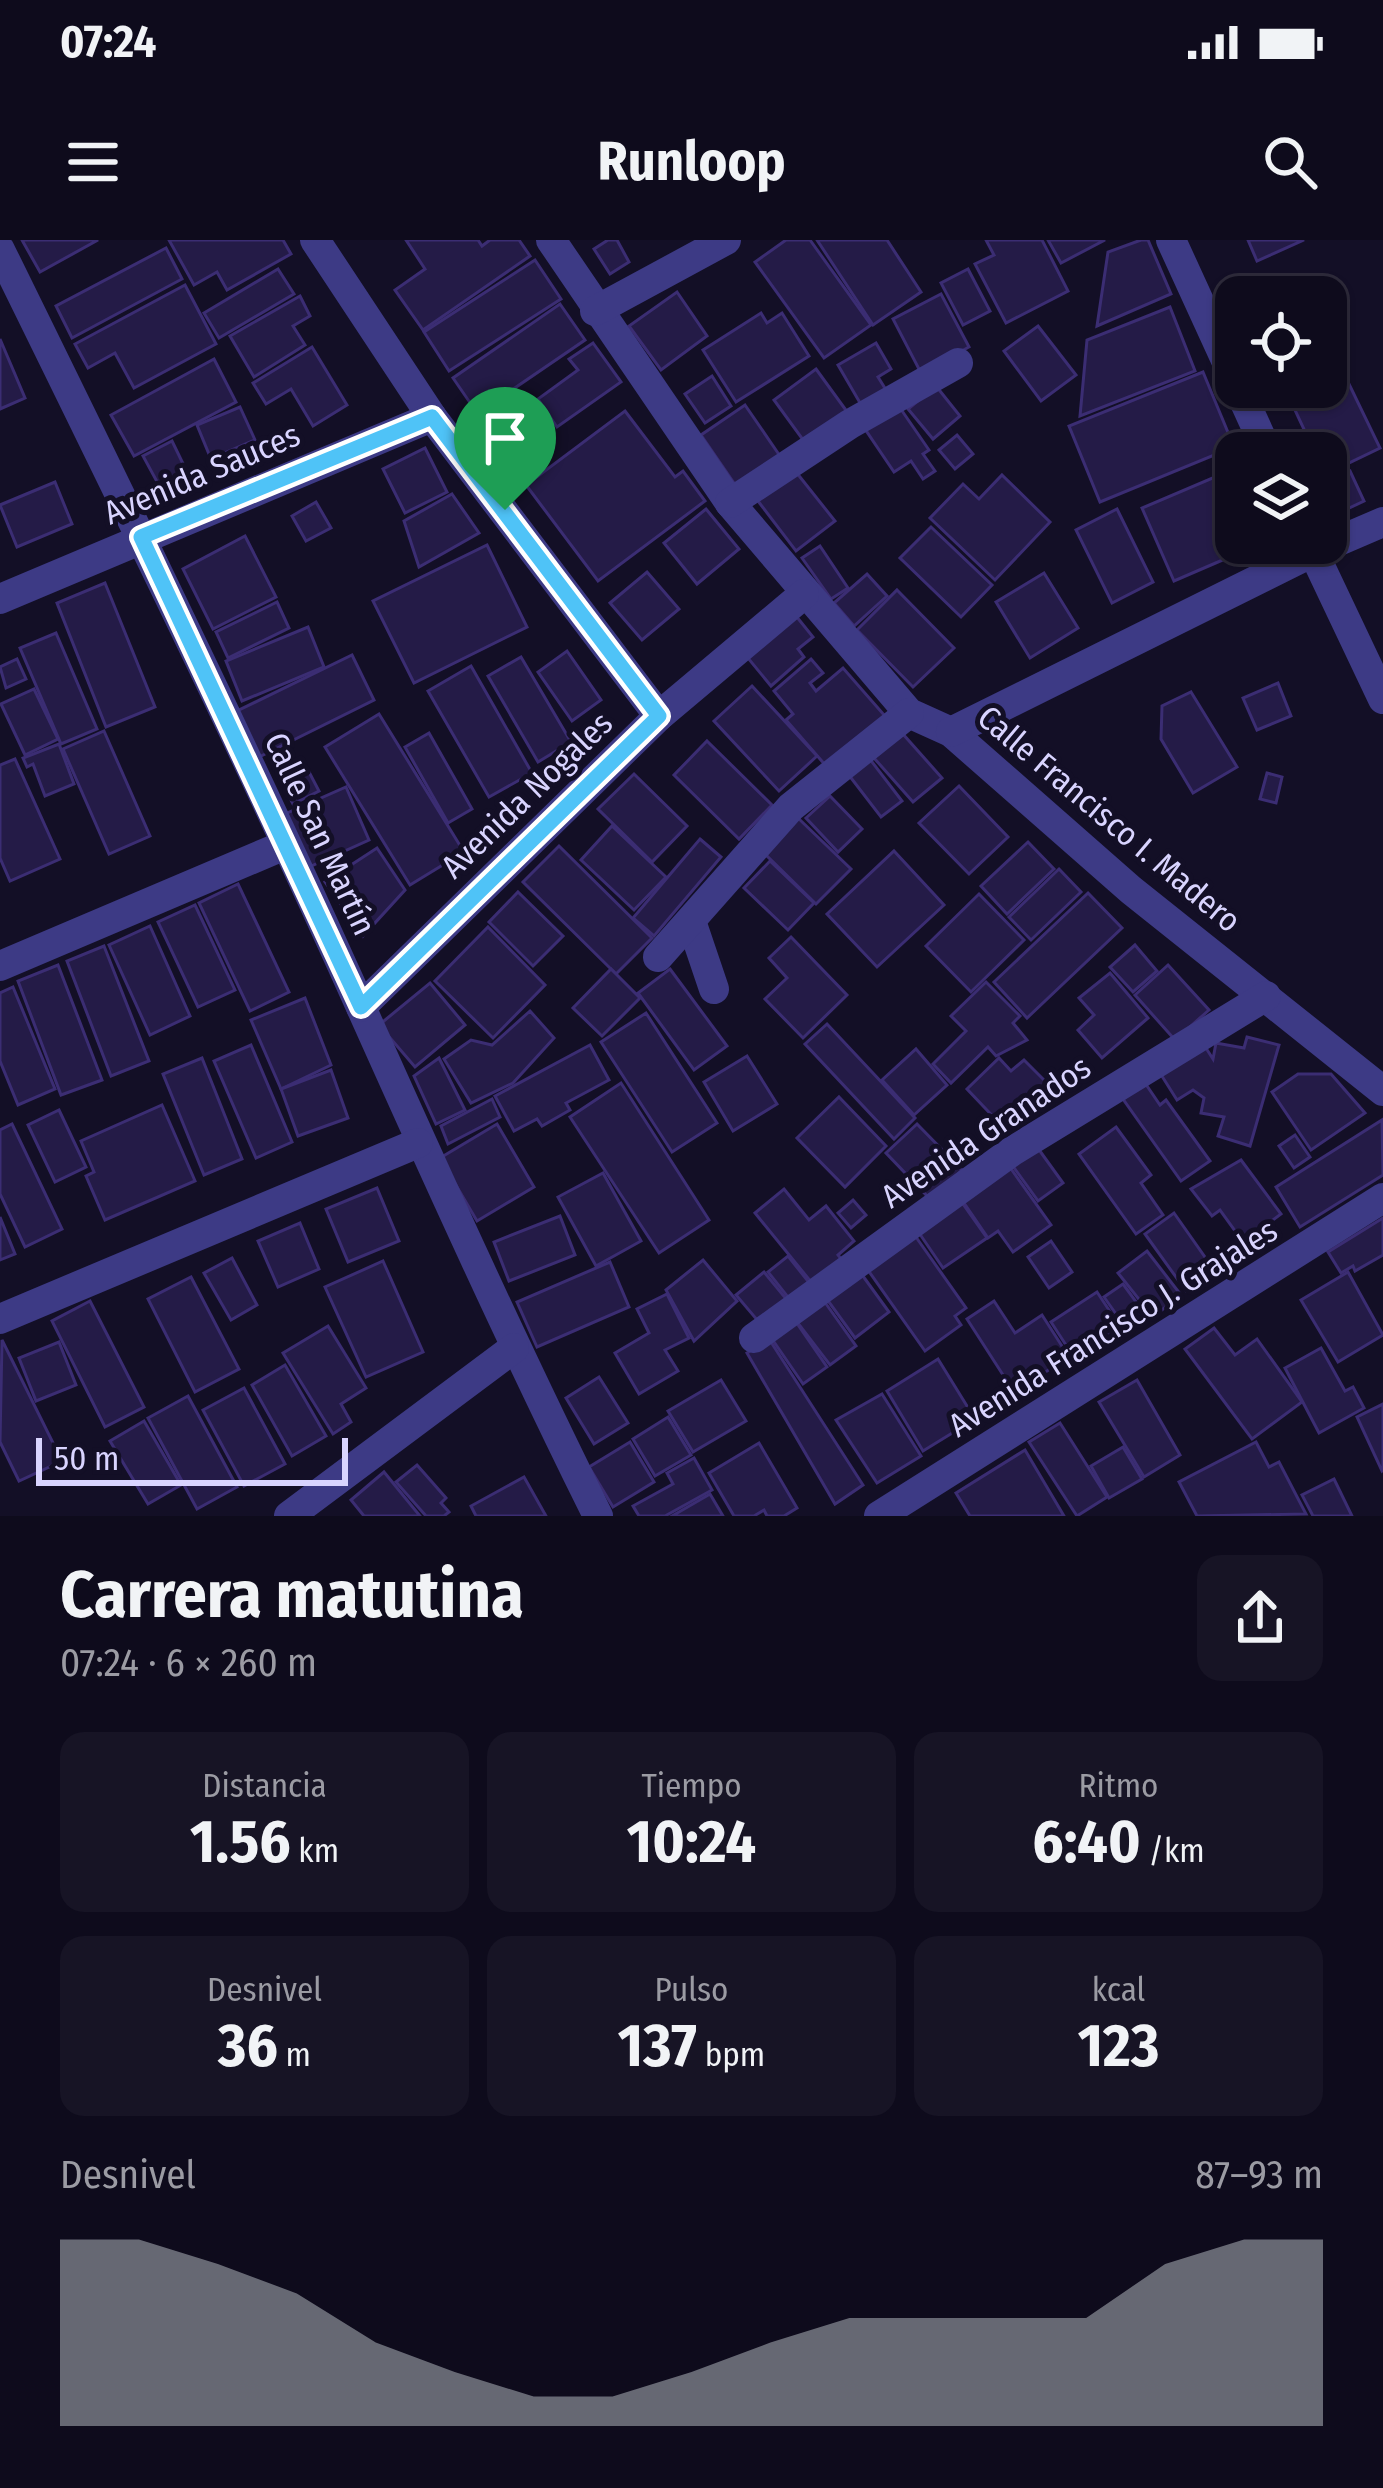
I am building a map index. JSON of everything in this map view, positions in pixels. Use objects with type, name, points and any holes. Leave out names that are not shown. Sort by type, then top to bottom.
[{"type":"street","points":[[315,240],[432,417],[659,716]]},
{"type":"street","name":"Calle Francisco I. Madero","points":[[551,240],[730,503],[909,713],[951,732],[1131,890],[1383,1091]]},
{"type":"street","points":[[595,311],[726,240]]},
{"type":"street","points":[[1171,240],[1215,337]]},
{"type":"street","name":"Calle San Martín","points":[[0,250],[141,537],[361,1007],[418,1143],[598,1516]]},
{"type":"street","points":[[730,503],[850,424],[958,363]]},
{"type":"street","name":"Avenida Sauces","points":[[0,599],[432,417]]},
{"type":"street","points":[[1347,534],[1383,522]]},
{"type":"street","points":[[951,732],[1278,564]]},
{"type":"street","points":[[1319,564],[1383,700]]},
{"type":"street","name":"Avenida Nogales","points":[[361,1007],[659,716],[804,594]]},
{"type":"street","points":[[658,957],[790,807],[909,713]]},
{"type":"street","points":[[0,966],[285,845]]},
{"type":"street","points":[[691,921],[714,989]]},
{"type":"street","name":"Avenida Granados","points":[[754,1338],[1011,1152],[1266,996]]},
{"type":"street","points":[[0,1319],[418,1143]]},
{"type":"street","name":"Avenida Francisco J. Grajales","points":[[879,1516],[1383,1198]]},
{"type":"street","points":[[289,1516],[514,1348]]},
{"type":"building","points":[[22,240],[98,240],[40,272]]},
{"type":"building","points":[[169,240],[283,240],[291,254],[227,290],[217,272],[194,285]]},
{"type":"building","points":[[406,240],[478,240],[482,246],[490,240],[519,240],[530,256],[423,330],[395,290],[425,269]]},
{"type":"building","points":[[617,240],[629,262],[610,274],[594,249]]},
{"type":"building","points":[[786,240],[810,240],[871,325],[824,358],[755,262]]},
{"type":"building","points":[[817,240],[887,240],[921,292],[873,325]]},
{"type":"building","points":[[986,240],[1042,240],[1068,291],[1006,323],[975,264],[994,255]]},
{"type":"building","points":[[1048,240],[1105,240],[1061,263]]},
{"type":"building","points":[[1148,240],[1171,294],[1097,326],[1108,252]]},
{"type":"building","points":[[1248,240],[1304,240],[1257,261]]},
{"type":"building","points":[[166,248],[182,279],[72,338],[56,306]]},
{"type":"building","points":[[535,260],[561,299],[449,371],[424,332]]},
{"type":"building","points":[[278,269],[294,294],[219,338],[204,313]]},
{"type":"building","points":[[968,269],[990,311],[963,325],[941,283]]},
{"type":"building","points":[[185,285],[216,344],[134,388],[115,353],[88,368],[75,344]]},
{"type":"building","points":[[677,292],[707,336],[661,370],[629,326]]},
{"type":"building","points":[[941,294],[969,347],[921,373],[893,319]]},
{"type":"building","points":[[300,296],[310,316],[293,326],[305,345],[254,377],[230,336]]},
{"type":"building","points":[[560,304],[585,340],[503,396],[518,418],[493,436],[453,378]]},
{"type":"building","points":[[1170,307],[1195,371],[1080,416],[1087,340]]},
{"type":"building","points":[[761,313],[767,323],[782,313],[809,356],[736,402],[703,350]]},
{"type":"building","points":[[1038,326],[1076,375],[1041,401],[1004,351]]},
{"type":"building","points":[[0,339],[25,398],[0,409]]},
{"type":"building","points":[[593,343],[621,382],[557,427],[538,399],[578,370],[569,359]]},
{"type":"building","points":[[876,343],[891,369],[878,377],[888,393],[863,408],[838,365]]},
{"type":"building","points":[[312,347],[347,405],[313,426],[291,389],[266,404],[253,383]]},
{"type":"building","points":[[214,359],[236,402],[134,456],[111,415]]},
{"type":"building","points":[[816,369],[848,413],[806,444],[774,400]]},
{"type":"building","points":[[1203,372],[1228,432],[1215,432],[1215,455],[1100,502],[1069,426]]},
{"type":"building","points":[[712,376],[731,406],[705,423],[685,394]]},
{"type":"building","points":[[1347,382],[1380,448],[1347,464],[1347,432],[1305,432],[1294,408],[1347,408]]},
{"type":"building","points":[[936,386],[960,416],[933,439],[908,409]]},
{"type":"building","points":[[745,405],[780,456],[736,486],[701,435]]},
{"type":"building","points":[[898,405],[929,450],[923,454],[935,471],[923,479],[911,461],[894,472],[865,429]]},
{"type":"building","points":[[240,407],[255,440],[211,459],[197,425]]},
{"type":"building","points":[[625,411],[675,477],[683,471],[705,501],[598,581],[526,485]]},
{"type":"building","points":[[957,435],[973,454],[955,469],[939,450]]},
{"type":"building","points":[[172,441],[188,474],[161,489],[143,456]]},
{"type":"building","points":[[425,448],[447,492],[405,513],[383,469]]},
{"type":"building","points":[[796,472],[835,521],[796,551],[758,501]]},
{"type":"building","points":[[1347,472],[1364,501],[1347,509]]},
{"type":"building","points":[[1002,475],[1050,522],[995,580],[930,518],[963,484],[979,499]]},
{"type":"building","points":[[1215,477],[1215,563],[1174,581],[1142,508]]},
{"type":"building","points":[[55,482],[72,524],[17,547],[0,505]]},
{"type":"building","points":[[452,494],[479,533],[419,567],[404,521]]},
{"type":"building","points":[[316,502],[331,528],[306,541],[292,516]]},
{"type":"building","points":[[706,509],[739,549],[697,584],[664,543]]},
{"type":"building","points":[[1117,509],[1153,582],[1112,603],[1076,530]]},
{"type":"building","points":[[931,527],[992,585],[961,617],[900,558]]},
{"type":"building","points":[[245,536],[276,597],[213,629],[183,569]]},
{"type":"building","points":[[487,545],[527,627],[414,683],[373,601]]},
{"type":"building","points":[[820,546],[848,588],[831,599],[802,558]]},
{"type":"building","points":[[647,572],[679,609],[642,640],[610,603]]},
{"type":"building","points":[[1044,573],[1078,628],[1030,658],[996,602]]},
{"type":"building","points":[[867,574],[887,596],[854,626],[834,603]]},
{"type":"building","points":[[105,583],[155,707],[106,727],[57,603]]},
{"type":"building","points":[[897,590],[954,648],[913,687],[857,630]]},
{"type":"building","points":[[277,602],[289,628],[228,658],[216,632]]},
{"type":"building","points":[[792,611],[813,637],[798,649],[804,657],[771,686],[743,652]]},
{"type":"building","points":[[308,627],[324,667],[242,701],[226,661]]},
{"type":"building","points":[[56,633],[97,729],[61,744],[20,648]]},
{"type":"building","points":[[567,651],[601,700],[572,721],[538,672]]},
{"type":"building","points":[[352,655],[374,700],[259,757],[237,711]]},
{"type":"building","points":[[521,657],[571,742],[538,762],[488,676]]},
{"type":"building","points":[[17,659],[26,679],[6,688],[0,667]]},
{"type":"building","points":[[811,659],[823,673],[810,683],[816,691],[843,668],[885,716],[827,767],[786,720],[793,714],[774,691]]},
{"type":"building","points":[[471,666],[532,773],[489,797],[428,691]]},
{"type":"building","points":[[1278,683],[1291,716],[1257,730],[1243,698]]},
{"type":"building","points":[[752,686],[817,756],[779,791],[714,721]]},
{"type":"building","points":[[34,689],[58,739],[25,755],[1,704]]},
{"type":"building","points":[[1191,692],[1237,767],[1193,793],[1161,739],[1162,706]]},
{"type":"building","points":[[379,714],[464,852],[410,885],[325,747]]},
{"type":"building","points":[[104,731],[150,836],[109,854],[63,749]]},
{"type":"building","points":[[429,733],[472,809],[448,823],[405,747]]},
{"type":"building","points":[[902,733],[942,778],[913,802],[874,758]]},
{"type":"building","points":[[707,741],[772,805],[739,839],[674,775]]},
{"type":"building","points":[[59,744],[74,784],[45,796],[33,764],[27,767],[23,758]]},
{"type":"building","points":[[869,758],[902,801],[881,817],[848,774]]},
{"type":"building","points":[[15,759],[60,859],[10,881],[0,858],[0,765]]},
{"type":"building","points":[[308,770],[319,791],[293,804],[282,783]]},
{"type":"building","points":[[1267,773],[1282,777],[1276,803],[1260,799]]},
{"type":"building","points":[[634,774],[687,826],[652,862],[598,809]]},
{"type":"building","points":[[959,786],[1008,837],[969,874],[919,823]]},
{"type":"building","points":[[346,787],[369,840],[309,867],[285,814]]},
{"type":"building","points":[[830,796],[862,829],[838,852],[806,818]]},
{"type":"building","points":[[798,818],[851,869],[816,904],[764,853]]},
{"type":"building","points":[[612,826],[666,877],[634,910],[581,860]]},
{"type":"building","points":[[700,839],[721,857],[654,936],[633,918]]},
{"type":"building","points":[[1028,842],[1054,869],[1007,914],[981,886]]},
{"type":"building","points":[[559,846],[652,938],[616,974],[523,882]]},
{"type":"building","points":[[377,848],[405,890],[363,936],[325,882]]},
{"type":"building","points":[[894,851],[944,905],[877,967],[827,914]]},
{"type":"building","points":[[770,861],[814,903],[788,930],[744,888]]},
{"type":"building","points":[[1059,869],[1081,892],[1031,940],[1009,917]]},
{"type":"building","points":[[238,884],[289,992],[250,1011],[199,903]]},
{"type":"building","points":[[518,892],[563,936],[533,966],[489,922]]},
{"type":"building","points":[[1088,893],[1122,928],[1027,1018],[994,982]]},
{"type":"building","points":[[979,894],[1024,940],[971,992],[926,946]]},
{"type":"building","points":[[195,905],[235,990],[198,1007],[158,922]]},
{"type":"building","points":[[150,926],[190,1016],[150,1035],[109,945]]},
{"type":"building","points":[[488,927],[545,985],[493,1038],[435,981]]},
{"type":"building","points":[[791,937],[847,995],[803,1038],[765,999],[787,978],[769,958]]},
{"type":"building","points":[[1135,945],[1157,971],[1133,992],[1110,967]]},
{"type":"building","points":[[104,946],[149,1061],[111,1076],[67,961]]},
{"type":"building","points":[[58,965],[102,1080],[61,1095],[18,981]]},
{"type":"building","points":[[1168,965],[1209,1010],[1175,1040],[1135,995]]},
{"type":"building","points":[[611,969],[640,998],[602,1036],[573,1008]]},
{"type":"building","points":[[670,969],[727,1046],[694,1070],[638,993]]},
{"type":"building","points":[[1110,973],[1148,1018],[1102,1058],[1078,1030],[1094,1015],[1079,998]]},
{"type":"building","points":[[986,982],[1020,1016],[1013,1023],[1027,1040],[996,1056],[988,1047],[951,1083],[933,1064],[966,1031],[951,1016]]},
{"type":"building","points":[[430,983],[465,1025],[415,1067],[379,1025]]},
{"type":"building","points":[[13,987],[55,1089],[18,1105],[0,1061],[0,993]]},
{"type":"building","points":[[305,998],[331,1065],[281,1089],[251,1020]]},
{"type":"building","points":[[530,1011],[554,1038],[513,1083],[471,1103],[444,1059],[471,1040],[492,1045]]},
{"type":"building","points":[[646,1013],[717,1123],[672,1152],[601,1042]]},
{"type":"building","points":[[827,1024],[915,1118],[894,1139],[805,1044]]},
{"type":"building","points":[[1247,1037],[1279,1045],[1250,1146],[1218,1136],[1224,1117],[1201,1113],[1204,1098],[1193,1090],[1177,1100],[1160,1073],[1204,1045],[1213,1059],[1216,1043],[1244,1048]]},
{"type":"building","points":[[251,1045],[292,1142],[256,1158],[214,1061]]},
{"type":"building","points":[[590,1045],[609,1080],[566,1103],[570,1110],[542,1126],[537,1119],[514,1131],[495,1096]]},
{"type":"building","points":[[916,1049],[947,1085],[914,1115],[882,1080]]},
{"type":"building","points":[[747,1056],[777,1104],[733,1131],[704,1082]]},
{"type":"building","points":[[202,1058],[242,1159],[204,1175],[163,1074]]},
{"type":"building","points":[[439,1058],[465,1110],[436,1124],[414,1076]]},
{"type":"building","points":[[999,1058],[1011,1071],[1024,1060],[1053,1089],[1003,1127],[967,1089]]},
{"type":"building","points":[[331,1070],[348,1118],[298,1136],[281,1089]]},
{"type":"building","points":[[1298,1074],[1331,1074],[1365,1113],[1311,1150],[1272,1092]]},
{"type":"building","points":[[621,1083],[709,1220],[659,1253],[570,1117]]},
{"type":"building","points":[[1145,1083],[1160,1105],[1166,1100],[1210,1161],[1181,1181],[1123,1099]]},
{"type":"building","points":[[839,1097],[886,1146],[845,1187],[797,1138]]},
{"type":"building","points":[[492,1099],[500,1117],[448,1144],[441,1126]]},
{"type":"building","points":[[162,1105],[195,1181],[105,1220],[86,1176],[94,1172],[81,1141]]},
{"type":"building","points":[[59,1110],[86,1167],[55,1182],[28,1125]]},
{"type":"building","points":[[1382,1120],[1383,1175],[1300,1227],[1276,1187]]},
{"type":"building","points":[[12,1124],[62,1229],[25,1247],[0,1194],[0,1130]]},
{"type":"building","points":[[497,1124],[534,1187],[477,1221],[440,1158]]},
{"type":"building","points":[[917,1124],[962,1170],[931,1200],[886,1153]]},
{"type":"building","points":[[1116,1127],[1151,1175],[1141,1183],[1163,1215],[1136,1234],[1079,1154]]},
{"type":"building","points":[[1295,1135],[1310,1157],[1294,1168],[1279,1146]]},
{"type":"building","points":[[1037,1147],[1063,1183],[1038,1201],[1012,1165]]},
{"type":"building","points":[[1241,1160],[1281,1214],[1243,1242],[1220,1210],[1212,1216],[1191,1189]]},
{"type":"building","points":[[1009,1166],[1051,1225],[1013,1252],[998,1231],[988,1238],[962,1200]]},
{"type":"building","points":[[603,1173],[641,1241],[596,1266],[558,1197]]},
{"type":"building","points":[[377,1188],[399,1241],[348,1262],[326,1209]]},
{"type":"building","points":[[784,1189],[809,1220],[826,1206],[854,1241],[838,1255],[845,1264],[816,1288],[755,1213]]},
{"type":"building","points":[[958,1197],[987,1238],[943,1268],[915,1227]]},
{"type":"building","points":[[853,1200],[866,1215],[851,1228],[838,1213]]},
{"type":"building","points":[[1174,1213],[1214,1270],[1186,1291],[1145,1234]]},
{"type":"building","points":[[560,1216],[575,1255],[509,1281],[494,1242]]},
{"type":"building","points":[[0,1217],[15,1254],[0,1260]]},
{"type":"building","points":[[1383,1218],[1383,1255],[1355,1271],[1353,1266],[1341,1273],[1328,1252]]},
{"type":"building","points":[[300,1223],[319,1269],[278,1287],[258,1241]]},
{"type":"building","points":[[911,1230],[966,1308],[955,1316],[961,1325],[925,1351],[863,1263]]},
{"type":"building","points":[[1051,1241],[1072,1272],[1049,1288],[1028,1257]]},
{"type":"building","points":[[1147,1251],[1181,1295],[1153,1317],[1118,1273]]},
{"type":"building","points":[[788,1256],[815,1290],[795,1306],[768,1272]]},
{"type":"building","points":[[232,1258],[257,1305],[231,1320],[204,1273]]},
{"type":"building","points":[[703,1260],[737,1301],[694,1341],[666,1290]]},
{"type":"building","points":[[383,1261],[423,1352],[366,1377],[325,1287]]},
{"type":"building","points":[[610,1262],[629,1307],[537,1347],[517,1302]]},
{"type":"building","points":[[764,1272],[792,1306],[764,1328],[736,1295]]},
{"type":"building","points":[[860,1272],[889,1312],[855,1338],[826,1298]]},
{"type":"building","points":[[1348,1272],[1383,1335],[1338,1362],[1301,1300]]},
{"type":"building","points":[[191,1277],[239,1369],[195,1392],[148,1299]]},
{"type":"building","points":[[1123,1284],[1148,1318],[1128,1331],[1104,1297]]},
{"type":"building","points":[[1097,1292],[1123,1331],[1077,1362],[1051,1322]]},
{"type":"building","points":[[667,1294],[689,1338],[665,1350],[678,1371],[639,1394],[615,1353],[649,1333],[637,1309]]},
{"type":"building","points":[[90,1301],[144,1407],[105,1427],[52,1321]]},
{"type":"building","points":[[824,1301],[856,1346],[830,1365],[797,1322]]},
{"type":"building","points":[[994,1301],[1015,1333],[1042,1315],[1069,1357],[1014,1392],[967,1319]]},
{"type":"building","points":[[796,1322],[827,1367],[803,1384],[772,1339]]},
{"type":"building","points":[[328,1326],[366,1388],[341,1404],[351,1422],[333,1434],[283,1353]]},
{"type":"building","points":[[1214,1328],[1235,1355],[1257,1339],[1302,1402],[1252,1439],[1185,1349]]},
{"type":"building","points":[[769,1339],[863,1485],[835,1504],[747,1353]]},
{"type":"building","points":[[2,1340],[62,1461],[19,1481],[0,1442]]},
{"type":"building","points":[[59,1342],[76,1385],[36,1401],[19,1358]]},
{"type":"building","points":[[1321,1348],[1345,1391],[1353,1387],[1364,1408],[1319,1433],[1285,1368]]},
{"type":"building","points":[[938,1359],[975,1419],[923,1451],[887,1391]]},
{"type":"building","points":[[285,1365],[326,1436],[292,1456],[252,1385]]},
{"type":"building","points":[[599,1377],[628,1423],[594,1444],[566,1398]]},
{"type":"building","points":[[721,1380],[746,1421],[693,1452],[668,1411]]},
{"type":"building","points":[[1137,1380],[1180,1455],[1144,1477],[1099,1402]]},
{"type":"building","points":[[244,1388],[285,1464],[244,1486],[203,1410]]},
{"type":"building","points":[[882,1394],[921,1456],[877,1483],[836,1420]]},
{"type":"building","points":[[188,1396],[237,1487],[197,1509],[148,1418]]},
{"type":"building","points":[[1383,1404],[1383,1470],[1382,1471],[1357,1417]]},
{"type":"building","points":[[668,1417],[691,1455],[655,1476],[633,1439]]},
{"type":"building","points":[[144,1421],[181,1485],[148,1504],[110,1441]]},
{"type":"building","points":[[1060,1423],[1107,1497],[1077,1516],[1029,1442]]},
{"type":"building","points":[[630,1442],[654,1482],[613,1507],[589,1467]]},
{"type":"building","points":[[1256,1442],[1269,1467],[1279,1462],[1306,1514],[1197,1516],[1179,1482]]},
{"type":"building","points":[[759,1443],[797,1508],[784,1516],[767,1516],[764,1510],[754,1516],[734,1516],[709,1473]]},
{"type":"building","points":[[1123,1447],[1142,1479],[1109,1498],[1091,1466]]},
{"type":"building","points":[[1025,1450],[1064,1516],[970,1516],[956,1493]]},
{"type":"building","points":[[694,1458],[712,1490],[665,1516],[639,1516],[633,1506],[673,1484],[667,1473]]},
{"type":"building","points":[[417,1465],[446,1498],[441,1503],[449,1512],[444,1516],[426,1516],[396,1482]]},
{"type":"building","points":[[384,1472],[420,1516],[364,1516],[351,1500]]},
{"type":"building","points":[[524,1477],[546,1516],[476,1516],[471,1506]]},
{"type":"building","points":[[1334,1479],[1352,1516],[1313,1516],[1302,1495]]},
{"type":"building","points":[[710,1494],[723,1516],[672,1516]]},
{"type":"route","points":[[432,417],[505,510],[659,716],[361,1007],[141,537],[432,417]]}]
